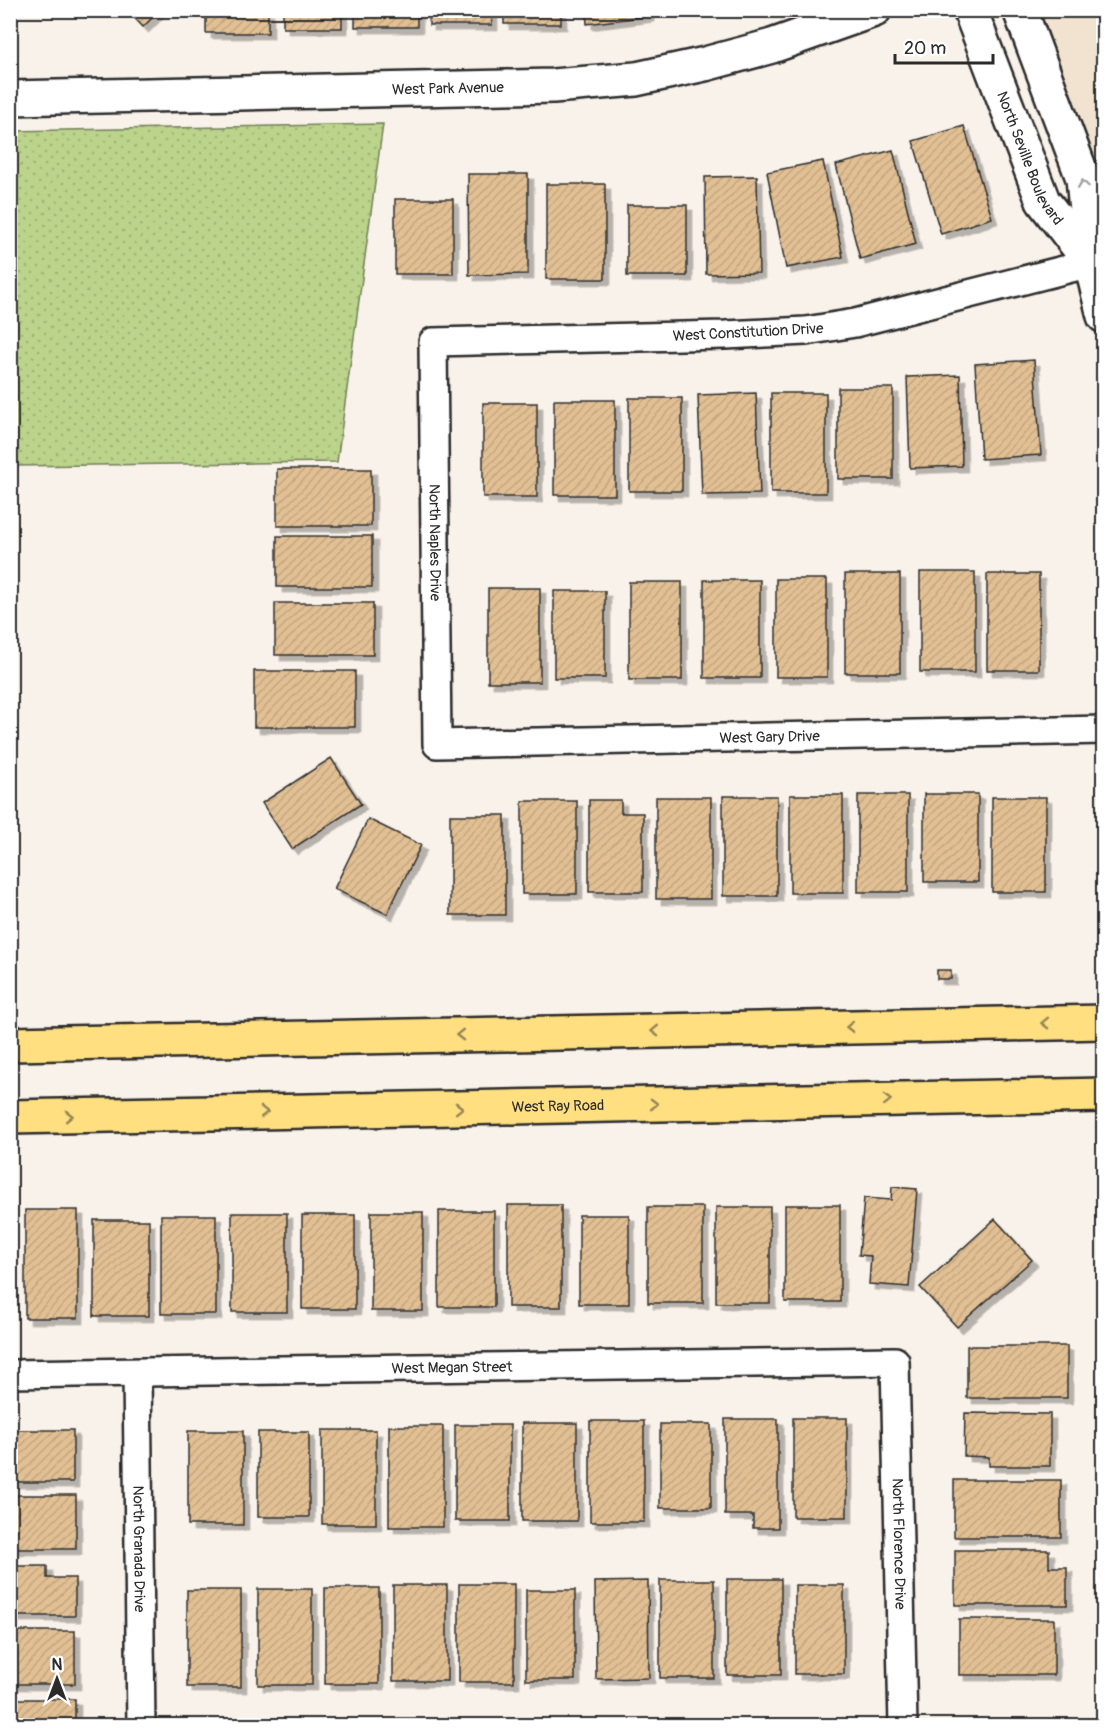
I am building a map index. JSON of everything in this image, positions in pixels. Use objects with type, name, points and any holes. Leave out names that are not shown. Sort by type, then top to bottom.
[{"type":"main road","points":[[10,1044],[1104,1022]]},
{"type":"main road","name":"West Ray Road","points":[[10,1117],[1104,1095]]},
{"type":"street","name":"West Park Avenue","points":[[10,98],[553,86],[636,79],[772,46],[874,10]]},
{"type":"street","name":"North Seville Boulevard","points":[[970,10],[1043,201],[1091,263]]},
{"type":"street","name":"North Seville Boulevard","points":[[1020,10],[1083,178],[1091,263],[1104,316]]},
{"type":"street","name":"West Constitution Drive","points":[[433,342],[725,336],[806,331],[855,323],[1091,263]]},
{"type":"street","name":"North Naples Drive","points":[[433,342],[437,744]]},
{"type":"street","name":"West Gary Drive","points":[[437,744],[1104,730]]},
{"type":"street","name":"West Megan Street","points":[[10,1374],[895,1361]]},
{"type":"street","name":"North Florence Drive","points":[[895,1361],[903,1725]]},
{"type":"street","name":"North Granada Drive","points":[[137,1373],[141,1725]]},
{"type":"shaded area","points":[[1020,11],[1103,11],[1103,316],[1091,263]]},
{"type":"green space","points":[[383,124],[337,462],[11,466],[11,131]]},
{"type":"building","points":[[127,10],[160,10],[143,27]]},
{"type":"building","points":[[206,10],[268,10],[268,33],[206,33]]},
{"type":"building","points":[[283,10],[342,10],[342,28],[283,28]]},
{"type":"building","points":[[355,10],[417,10],[417,27],[355,27]]},
{"type":"building","points":[[429,10],[492,10],[492,25],[429,25]]},
{"type":"building","points":[[504,10],[561,10],[561,24],[504,24]]},
{"type":"building","points":[[586,10],[648,10],[649,16],[587,24]]},
{"type":"building","points":[[964,126],[992,218],[941,234],[913,141]]},
{"type":"building","points":[[893,150],[916,244],[860,259],[836,165]]},
{"type":"building","points":[[823,161],[843,257],[786,268],[767,172]]},
{"type":"building","points":[[468,174],[528,174],[528,274],[469,275]]},
{"type":"building","points":[[757,176],[759,273],[706,274],[705,177]]},
{"type":"building","points":[[546,184],[605,184],[605,279],[546,279]]},
{"type":"building","points":[[395,199],[453,199],[453,274],[395,274]]},
{"type":"building","points":[[627,205],[687,205],[687,276],[627,276]]},
{"type":"building","points":[[1034,360],[1041,455],[981,459],[975,364]]},
{"type":"building","points":[[960,375],[962,466],[910,468],[907,377]]},
{"type":"building","points":[[838,388],[893,388],[893,479],[838,479]]},
{"type":"building","points":[[756,393],[760,494],[702,495],[698,395]]},
{"type":"building","points":[[771,393],[826,393],[826,493],[771,493]]},
{"type":"building","points":[[629,398],[682,398],[682,491],[629,491]]},
{"type":"building","points":[[554,400],[615,400],[615,495],[554,495]]},
{"type":"building","points":[[483,403],[537,403],[537,497],[483,497]]},
{"type":"building","points":[[277,469],[371,469],[371,526],[277,526]]},
{"type":"building","points":[[277,536],[372,536],[372,587],[277,587]]},
{"type":"building","points":[[920,572],[975,572],[975,672],[920,672]]},
{"type":"building","points":[[845,574],[900,574],[900,673],[845,673]]},
{"type":"building","points":[[987,574],[1039,574],[1039,670],[987,670]]},
{"type":"building","points":[[776,579],[827,579],[827,677],[776,677]]},
{"type":"building","points":[[704,580],[760,580],[760,678],[704,678]]},
{"type":"building","points":[[629,582],[682,582],[682,680],[629,680]]},
{"type":"building","points":[[488,588],[540,588],[540,682],[488,682]]},
{"type":"building","points":[[554,591],[605,591],[605,678],[554,678]]},
{"type":"building","points":[[275,603],[373,603],[373,655],[275,655]]},
{"type":"building","points":[[254,671],[355,671],[355,727],[254,727]]},
{"type":"building","points":[[331,758],[361,804],[292,849],[262,803]]},
{"type":"building","points":[[924,794],[978,794],[978,882],[924,882]]},
{"type":"building","points":[[790,795],[843,795],[843,893],[790,893]]},
{"type":"building","points":[[858,795],[908,795],[908,892],[858,892]]},
{"type":"building","points":[[723,796],[777,796],[777,896],[723,896]]},
{"type":"building","points":[[656,797],[711,797],[711,899],[656,899]]},
{"type":"building","points":[[992,797],[1046,797],[1046,892],[992,892]]},
{"type":"building","points":[[589,800],[621,800],[621,813],[643,813],[643,892],[589,892]]},
{"type":"building","points":[[522,801],[577,801],[577,894],[522,894]]},
{"type":"building","points":[[450,815],[505,815],[505,915],[450,915]]},
{"type":"building","points":[[368,819],[421,845],[387,914],[334,889]]},
{"type":"building","points":[[937,970],[951,970],[951,979],[937,979]]},
{"type":"building","points":[[892,1187],[917,1189],[909,1287],[869,1284],[871,1256],[859,1255],[864,1198],[891,1200]]},
{"type":"building","points":[[508,1205],[561,1205],[561,1307],[508,1307]]},
{"type":"building","points":[[785,1205],[840,1205],[840,1302],[785,1302]]},
{"type":"building","points":[[648,1207],[703,1207],[703,1303],[648,1303]]},
{"type":"building","points":[[716,1207],[770,1207],[770,1303],[716,1303]]},
{"type":"building","points":[[25,1210],[78,1210],[78,1318],[25,1318]]},
{"type":"building","points":[[439,1211],[494,1211],[494,1307],[439,1307]]},
{"type":"building","points":[[371,1212],[423,1212],[423,1311],[371,1311]]},
{"type":"building","points":[[232,1213],[287,1213],[287,1312],[232,1312]]},
{"type":"building","points":[[161,1215],[216,1215],[216,1314],[161,1314]]},
{"type":"building","points":[[302,1215],[355,1215],[355,1309],[302,1309]]},
{"type":"building","points":[[579,1215],[629,1215],[629,1304],[579,1304]]},
{"type":"building","points":[[995,1219],[1032,1260],[957,1327],[920,1287]]},
{"type":"building","points":[[94,1220],[149,1220],[149,1316],[94,1316]]},
{"type":"building","points":[[967,1346],[1067,1346],[1067,1398],[967,1398]]},
{"type":"building","points":[[965,1413],[1050,1414],[1050,1466],[989,1466],[989,1457],[964,1456]]},
{"type":"building","points":[[793,1418],[847,1418],[847,1517],[793,1517]]},
{"type":"building","points":[[725,1419],[778,1419],[778,1528],[753,1528],[753,1515],[725,1515]]},
{"type":"building","points":[[590,1421],[644,1421],[644,1522],[590,1522]]},
{"type":"building","points":[[522,1423],[577,1423],[577,1521],[522,1521]]},
{"type":"building","points":[[660,1424],[711,1424],[711,1508],[660,1508]]},
{"type":"building","points":[[455,1425],[510,1425],[510,1521],[455,1521]]},
{"type":"building","points":[[389,1426],[443,1426],[443,1527],[389,1527]]},
{"type":"building","points":[[10,1430],[73,1430],[73,1482],[10,1482]]},
{"type":"building","points":[[322,1430],[376,1430],[376,1524],[322,1524]]},
{"type":"building","points":[[188,1431],[243,1431],[243,1525],[188,1525]]},
{"type":"building","points":[[258,1432],[309,1432],[309,1517],[258,1517]]},
{"type":"building","points":[[954,1480],[1061,1480],[1061,1537],[954,1537]]},
{"type":"building","points":[[10,1495],[76,1495],[76,1549],[10,1549]]},
{"type":"building","points":[[955,1550],[1049,1550],[1049,1567],[1067,1567],[1067,1605],[955,1605]]},
{"type":"building","points":[[10,1566],[47,1566],[47,1578],[75,1578],[75,1616],[10,1616]]},
{"type":"building","points":[[727,1579],[781,1579],[781,1675],[727,1675]]},
{"type":"building","points":[[660,1580],[714,1580],[714,1678],[660,1678]]},
{"type":"building","points":[[648,1581],[649,1678],[596,1679],[595,1582]]},
{"type":"building","points":[[459,1584],[514,1584],[514,1682],[459,1682]]},
{"type":"building","points":[[393,1585],[447,1585],[447,1681],[393,1681]]},
{"type":"building","points":[[795,1585],[844,1585],[844,1674],[795,1674]]},
{"type":"building","points":[[325,1588],[379,1588],[379,1684],[325,1684]]},
{"type":"building","points":[[258,1589],[312,1589],[312,1685],[258,1685]]},
{"type":"building","points":[[187,1590],[241,1590],[241,1687],[187,1687]]},
{"type":"building","points":[[526,1590],[575,1590],[575,1680],[526,1680]]},
{"type":"building","points":[[959,1619],[1054,1619],[1054,1675],[959,1675]]},
{"type":"building","points":[[10,1631],[75,1631],[75,1684],[10,1684]]},
{"type":"building","points":[[10,1699],[75,1699],[75,1726],[10,1726]]}]
